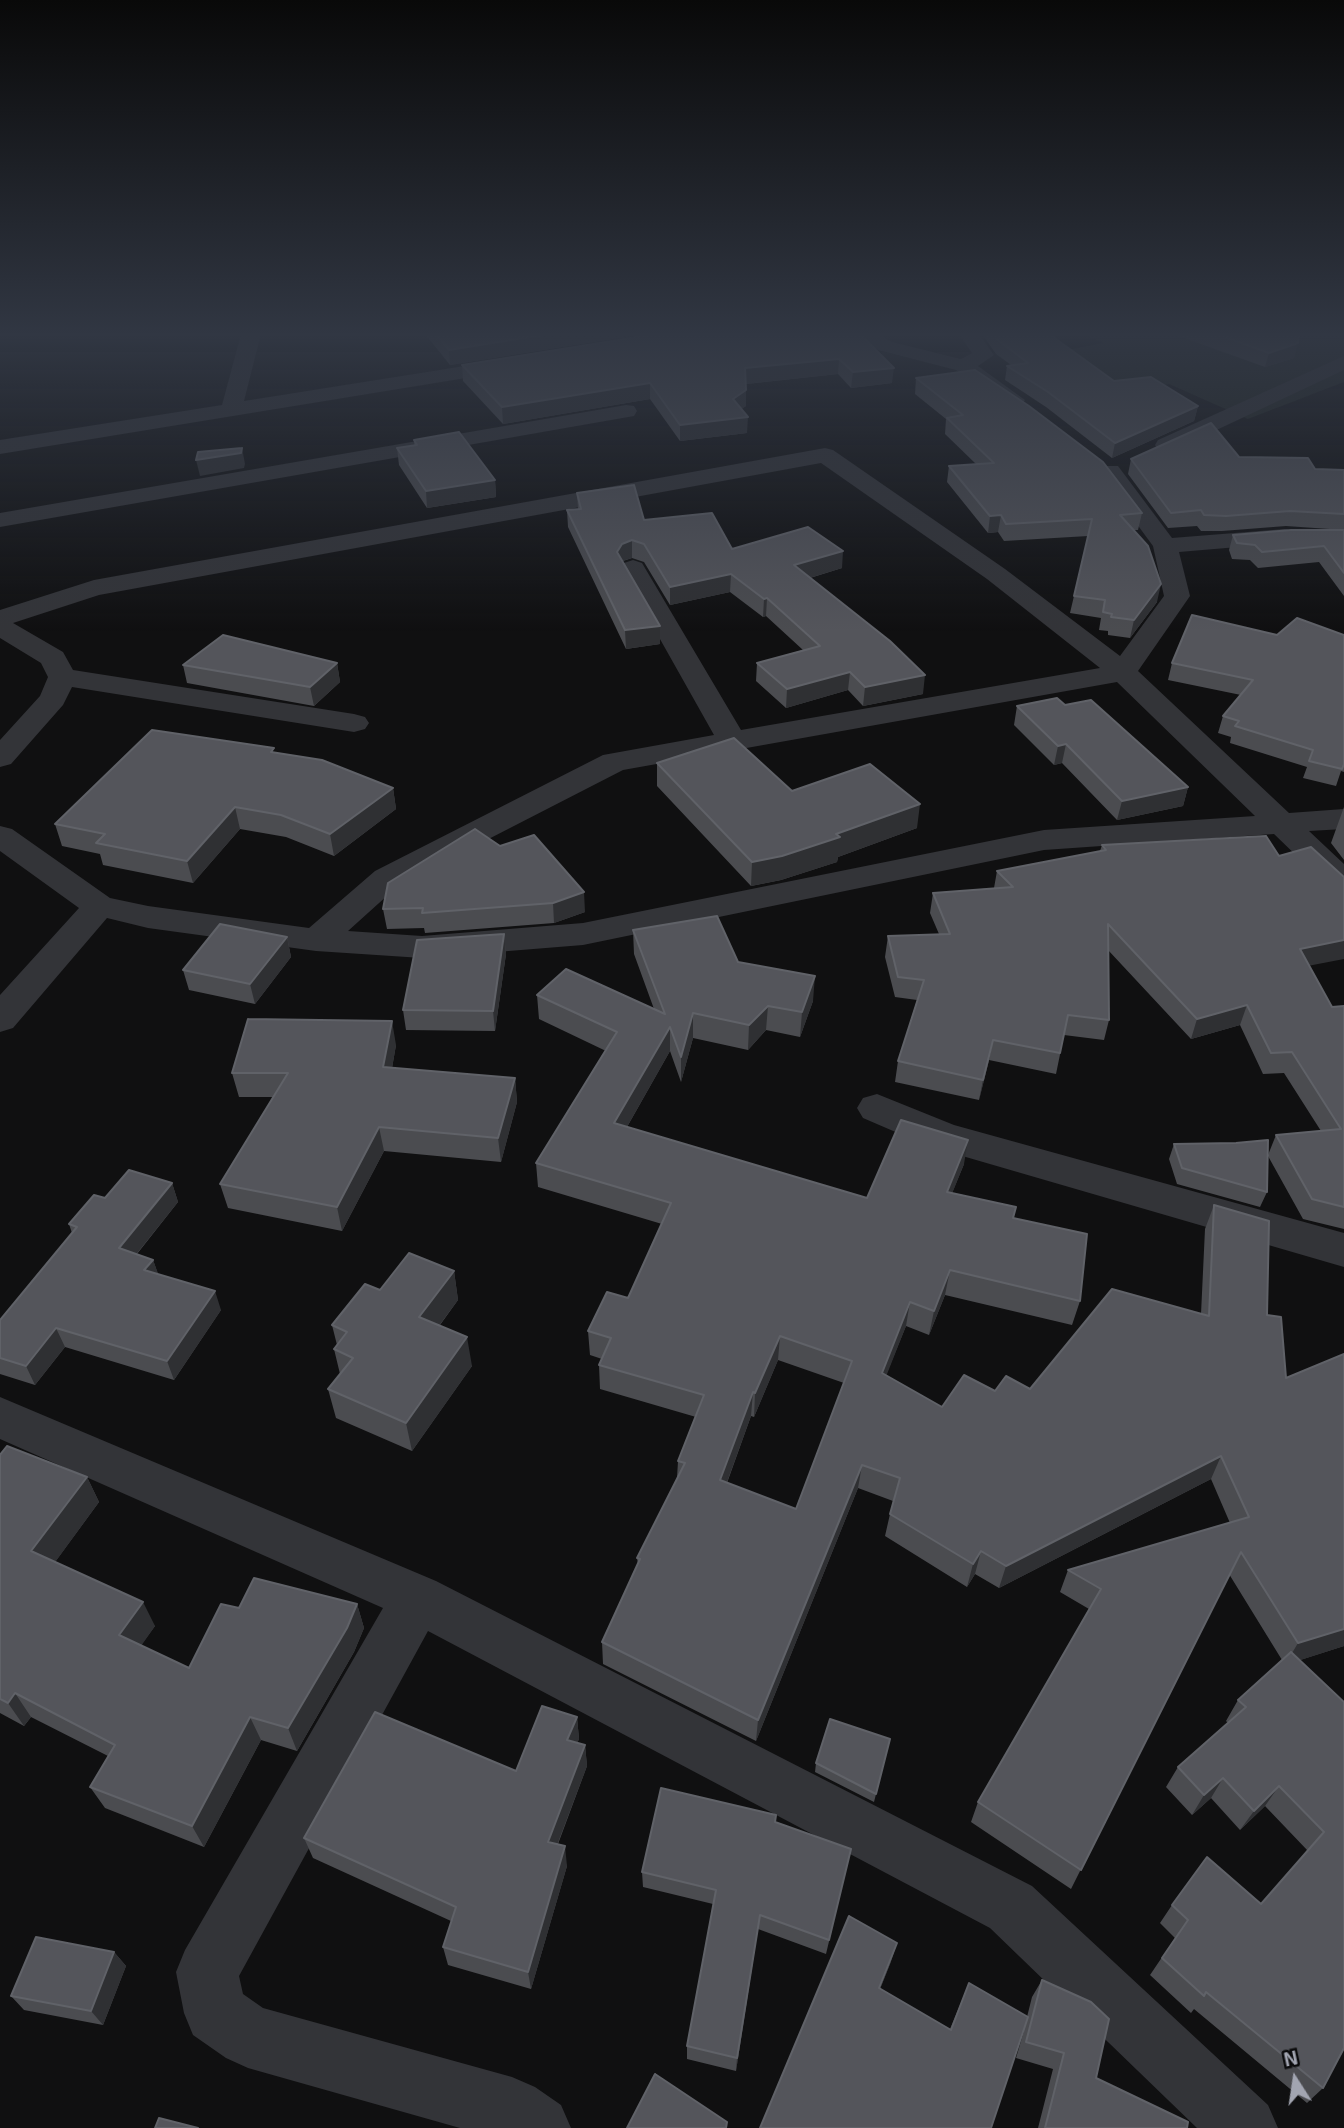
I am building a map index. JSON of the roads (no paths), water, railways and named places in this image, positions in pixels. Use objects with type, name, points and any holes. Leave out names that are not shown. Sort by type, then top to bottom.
[{"type":"street","points":[[0,447],[85,433]]},
{"type":"street","points":[[0,520],[498,433]]},
{"type":"street","points":[[316,940],[387,878],[614,762],[731,739],[801,730],[1123,672],[1177,596],[1165,546],[1120,460],[1181,433]]},
{"type":"street","points":[[0,619],[94,588],[825,455],[996,574],[1123,672],[1344,883]]},
{"type":"street","points":[[1165,546],[1236,539],[1311,537]]},
{"type":"street","points":[[633,568],[731,739]]},
{"type":"street","points":[[0,626],[52,657],[62,677],[53,699],[0,758]]},
{"type":"street","points":[[62,677],[354,723]]},
{"type":"street","points":[[0,836],[99,906],[148,917],[316,940],[422,947],[583,934],[1044,840],[1344,819]]},
{"type":"street","points":[[0,1019],[99,906]]},
{"type":"street","points":[[877,1108],[942,1136],[1344,1250]]},
{"type":"street","points":[[0,1417],[418,1598],[1011,1906],[1245,2128]]},
{"type":"street","points":[[418,1598],[206,1972],[215,2013],[248,2035],[512,2110],[538,2128]]}]
